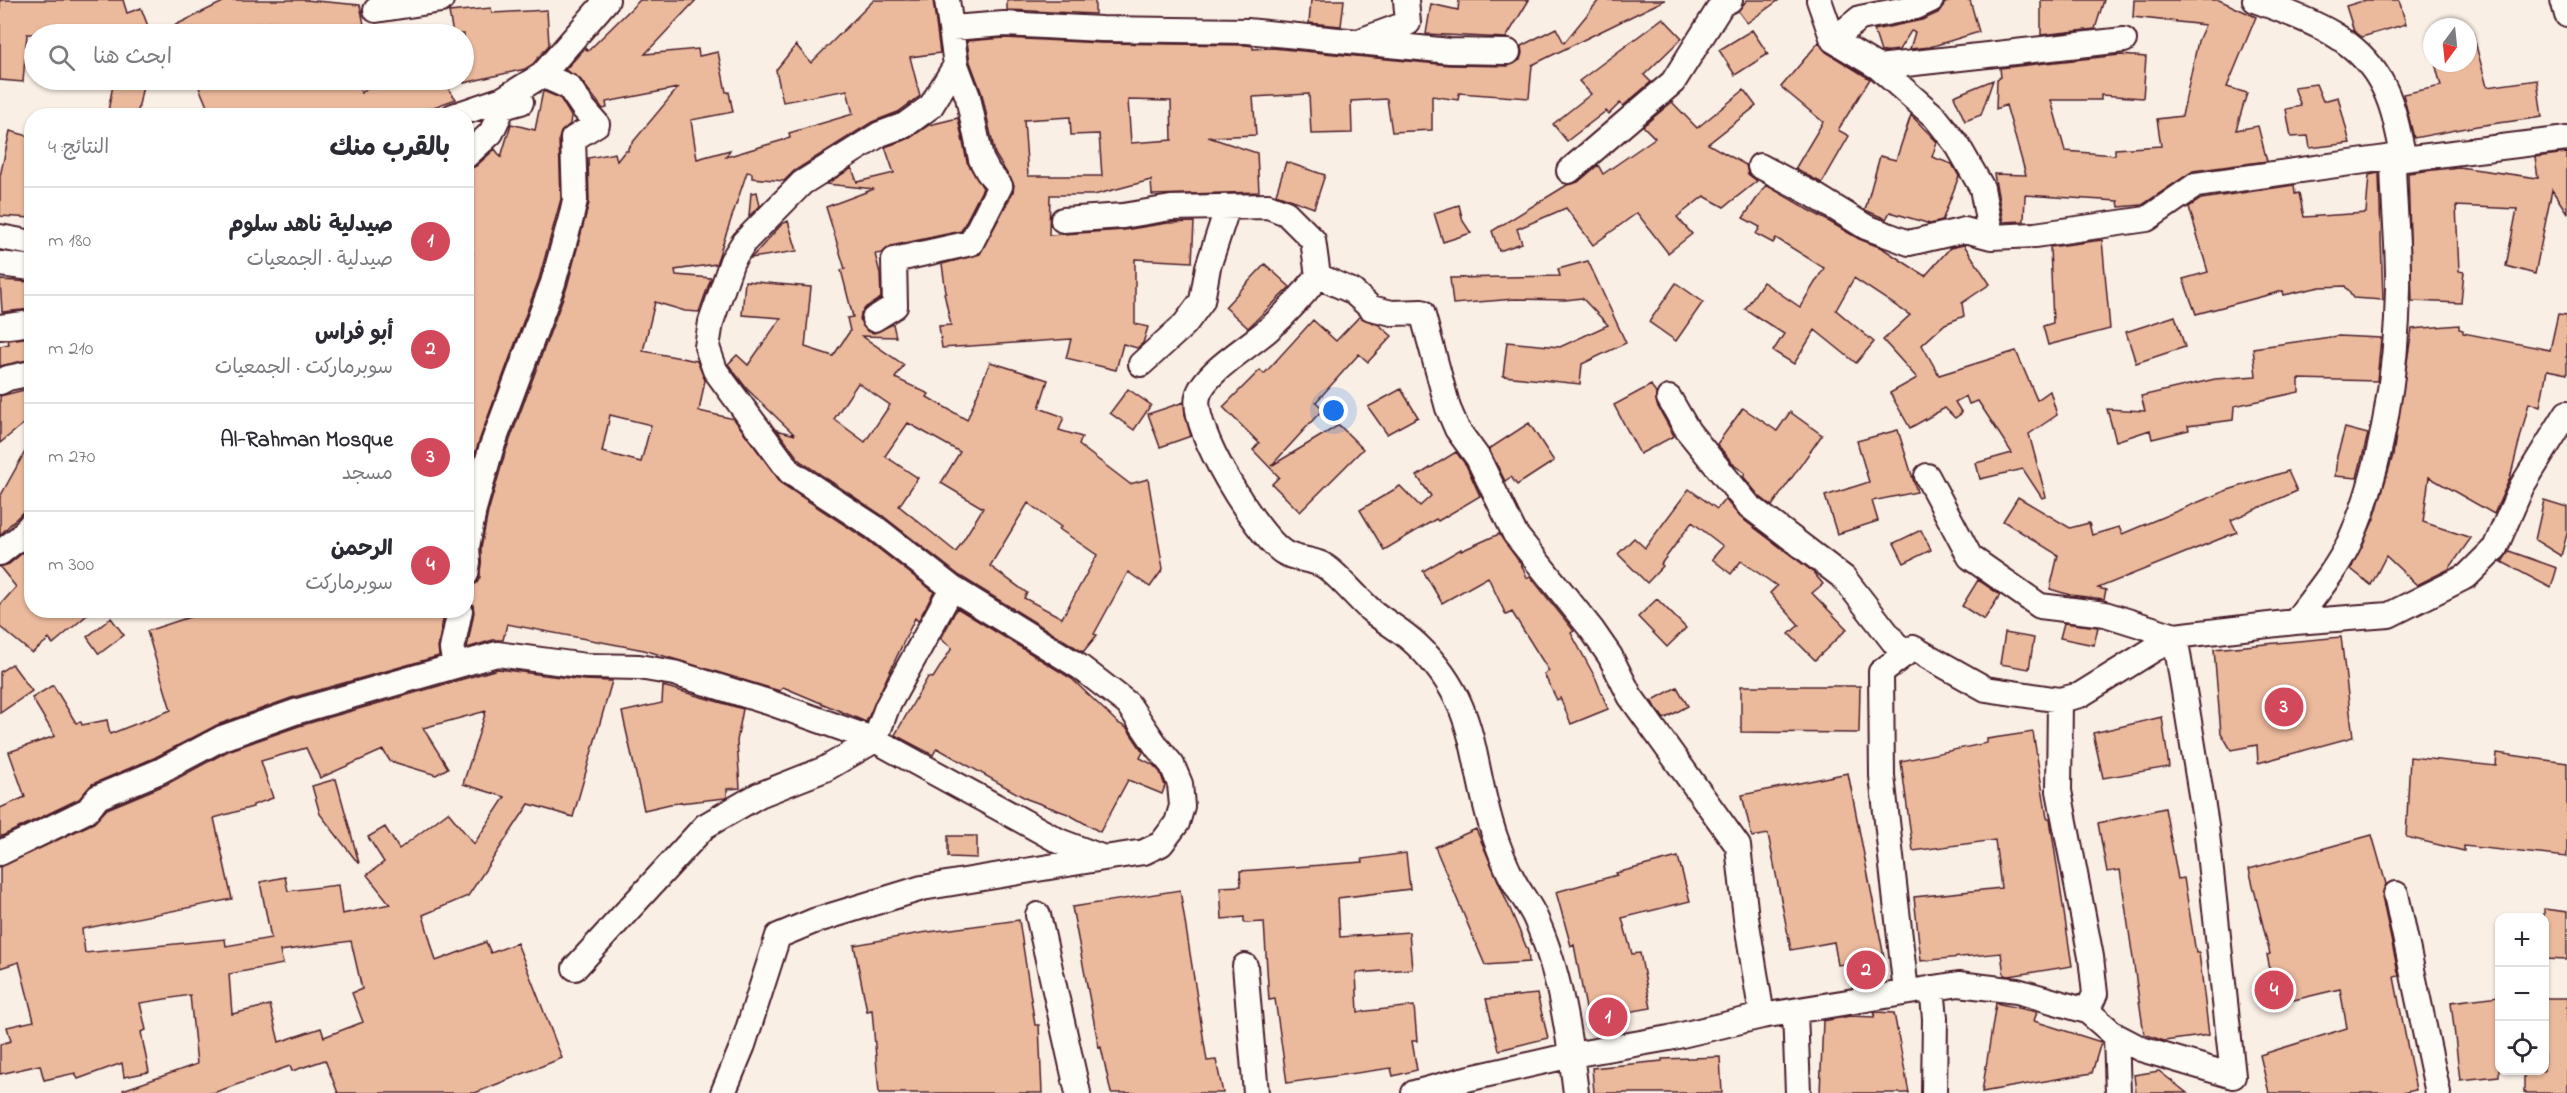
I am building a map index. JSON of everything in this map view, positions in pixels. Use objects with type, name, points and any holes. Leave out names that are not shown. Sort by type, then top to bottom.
[{"type":"street","points":[[376,10],[441,0]]},
{"type":"street","points":[[474,109],[503,99],[542,75],[607,0]]},
{"type":"street","points":[[874,319],[895,306],[894,260],[970,243],[1000,186],[981,159],[968,97],[956,65],[948,0]]},
{"type":"street","points":[[1359,41],[1408,23],[1406,0]]},
{"type":"street","points":[[1569,171],[1673,82],[1722,4],[1730,0]]},
{"type":"street","points":[[1819,0],[1833,40],[1878,67],[1935,117],[1958,146],[1982,188],[1991,237]]},
{"type":"street","points":[[1833,40],[1860,18],[1916,7],[1931,0]]},
{"type":"street","points":[[2255,0],[2320,26],[2359,52],[2380,79],[2395,117],[2398,158],[2393,205],[2398,288],[2393,364],[2384,421],[2364,506],[2348,544],[2333,572],[2295,622]]},
{"type":"street","points":[[2564,0],[2567,15]]},
{"type":"street","points":[[952,28],[1004,24],[1143,31],[1247,31],[1450,51],[1508,52]]},
{"type":"street","points":[[1878,67],[2124,40]]},
{"type":"street","points":[[723,1093],[743,1045],[778,936],[814,921],[922,888],[1144,852],[1161,844],[1177,823],[1182,806],[1180,784],[1172,765],[1128,704],[1080,667],[952,588],[874,527],[790,471],[715,370],[707,346],[711,322],[732,261],[744,242],[802,183],[880,134],[905,125],[931,106],[956,65]]},
{"type":"street","points":[[474,149],[491,133],[503,107],[535,98],[542,75]]},
{"type":"street","points":[[474,509],[491,449],[553,283],[571,218],[575,200],[573,139],[597,124],[569,87],[542,75]]},
{"type":"street","points":[[1760,166],[1866,227],[1909,243],[1965,230],[1991,237],[2085,230],[2147,219],[2196,185],[2398,158],[2567,139]]},
{"type":"street","points":[[1063,220],[1123,216],[1171,208],[1268,206],[1286,213],[1313,240],[1318,276],[1300,300],[1268,330],[1208,379],[1198,395],[1197,407],[1206,438],[1232,490],[1283,552],[1323,565],[1372,611],[1416,644],[1440,670],[1454,692],[1468,722],[1484,806],[1498,847],[1512,879],[1535,916],[1543,936],[1555,977],[1572,1055],[1576,1093]]},
{"type":"street","points":[[1141,364],[1185,324],[1202,301],[1208,267],[1227,208]]},
{"type":"street","points":[[0,237],[24,242]]},
{"type":"street","points":[[0,264],[24,267]]},
{"type":"street","points":[[1318,276],[1352,291],[1371,308],[1392,313],[1422,312],[1448,408],[1457,429],[1478,458],[1515,534],[1592,630],[1610,656],[1630,696],[1738,846],[1746,918],[1762,1016]]},
{"type":"street","points":[[0,327],[24,324]]},
{"type":"street","points":[[0,382],[24,375]]},
{"type":"street","points":[[1669,398],[1688,431],[1749,506],[1844,578],[1904,655]]},
{"type":"street","points":[[1927,476],[1970,557],[2040,606],[2106,614],[2175,636],[2295,622],[2389,615],[2467,576],[2495,548],[2522,486],[2567,413]]},
{"type":"street","points":[[0,553],[24,533]]},
{"type":"street","points":[[575,968],[705,826],[759,795],[825,770],[875,740],[887,707],[952,588]]},
{"type":"street","points":[[455,666],[452,649],[458,618]]},
{"type":"street","points":[[1906,992],[1882,776],[1881,672],[1913,648],[1986,689],[2060,700],[2080,695],[2175,636]]},
{"type":"street","points":[[1414,1093],[1572,1055],[1669,1038],[1762,1016],[1959,984],[1985,986],[2042,997],[2087,1011],[2116,1036],[2141,1049],[2236,1084],[2206,825],[2175,636]]},
{"type":"street","points":[[0,853],[88,810],[98,797],[160,771],[222,738],[295,712],[498,654],[586,666],[639,667],[674,673],[768,702],[875,740],[1059,841],[1104,858]]},
{"type":"street","points":[[2060,700],[2059,791],[2095,994],[2087,1011]]},
{"type":"street","points":[[2396,894],[2438,1093]]},
{"type":"street","points":[[1038,915],[1078,1093]]},
{"type":"street","points":[[1245,966],[1256,1093]]},
{"type":"street","points":[[1932,988],[1935,1018],[1934,1093]]},
{"type":"street","points":[[1796,1011],[1798,1093]]},
{"type":"street","points":[[2116,1036],[2118,1093]]},
{"type":"building","points":[[0,0],[123,0],[127,13],[141,8],[147,24],[24,24],[23,82],[0,80]]},
{"type":"building","points":[[227,0],[305,0],[360,5],[364,24],[274,24],[274,22],[178,24]]},
{"type":"building","points":[[640,0],[696,0],[645,54],[698,49],[699,56],[718,52],[726,92],[729,92],[733,112],[691,120],[697,159],[730,150],[726,157],[790,138],[789,133],[853,114],[847,90],[783,102],[776,70],[796,45],[811,63],[874,0],[933,0],[940,53],[910,57],[920,96],[898,112],[872,122],[794,171],[784,181],[752,178],[752,173],[747,172],[716,264],[675,270],[676,275],[711,278],[699,312],[685,311],[655,302],[643,351],[697,361],[705,380],[699,411],[734,419],[782,484],[866,539],[934,592],[918,621],[915,618],[866,722],[783,687],[780,691],[644,650],[507,624],[503,640],[493,640],[467,648],[474,618],[474,584],[480,577],[481,548],[488,512],[505,453],[567,287],[589,203],[588,158],[615,153],[617,161],[625,151],[628,151],[628,148],[678,88],[606,102],[607,108],[603,109],[580,79],[565,70],[585,48],[588,51]],"holes":[[[610,415],[651,425],[641,462],[602,452]]]},
{"type":"building","points":[[1007,0],[1095,0],[1095,14],[1007,10]]},
{"type":"building","points":[[1311,0],[1344,0],[1341,26],[1309,23]]},
{"type":"building","points":[[1459,0],[1529,0],[1506,38],[1426,34],[1431,4],[1458,10]]},
{"type":"building","points":[[1599,0],[1665,0],[1532,65],[1529,98],[1459,93],[1458,100],[1432,96],[1432,130],[1392,132],[1387,99],[1351,101],[1352,133],[1311,134],[1309,94],[1253,97],[1256,135],[1208,137],[1257,153],[1259,192],[1152,195],[1151,180],[1094,195],[1050,195],[1049,235],[1194,222],[1192,262],[1135,259],[1135,324],[1148,327],[1143,343],[1137,348],[1123,344],[1116,370],[1066,358],[1071,339],[942,348],[939,326],[951,325],[944,293],[946,293],[942,264],[980,254],[1013,192],[1014,185],[995,154],[982,94],[970,62],[967,41],[1004,38],[1101,43],[1246,45],[1253,46],[1253,49],[1272,48],[1449,65],[1508,66],[1520,60],[1521,46],[1556,28],[1564,43]],"holes":[[[1128,100],[1171,101],[1172,140],[1131,143]],[[1070,117],[1071,135],[1099,134],[1102,176],[1028,176],[1024,120]]]},
{"type":"building","points":[[1747,0],[1779,0],[1747,23],[1738,11]]},
{"type":"building","points":[[1954,0],[1970,0],[1979,32],[1930,47],[1910,49],[1915,32],[1911,31],[1899,50],[1881,52],[1874,30],[1922,20],[1938,13],[1945,3]]},
{"type":"building","points":[[2041,0],[2104,0],[2095,29],[2041,35]]},
{"type":"building","points":[[2134,0],[2219,0],[2256,17],[2227,87],[2247,93],[2236,130],[2258,126],[2267,161],[2193,171],[2142,205],[2119,207],[2118,201],[2025,195],[2024,221],[2003,222],[1994,174],[2026,175],[2006,105],[1996,109],[1997,79],[2001,77],[2000,68],[2120,55],[2146,57],[2143,98],[2101,95],[2101,100],[2051,100],[2065,151],[2115,155],[2115,149],[2161,146],[2157,119],[2182,116],[2198,41],[2205,25],[2133,17]]},
{"type":"building","points":[[2366,0],[2399,0],[2406,24],[2362,37],[2354,31],[2346,6]]},
{"type":"building","points":[[491,8],[492,13],[547,10],[549,45],[533,64],[525,69],[474,81],[474,24],[451,24],[449,12]]},
{"type":"building","points":[[1663,18],[1682,38],[1644,75],[1651,82],[1623,106],[1620,103],[1609,114],[1606,111],[1567,141],[1553,124],[1591,94],[1579,81]]},
{"type":"building","points":[[1752,30],[1768,54],[1735,75],[1719,50]]},
{"type":"building","points":[[1819,42],[1826,52],[1870,79],[1838,130],[1849,136],[1822,183],[1795,169],[1823,122],[1781,87]]},
{"type":"building","points":[[2477,49],[2487,87],[2537,80],[2542,117],[2414,138],[2403,94],[2441,86],[2437,72],[2477,72]]},
{"type":"building","points":[[1993,80],[1981,115],[1965,121],[1954,96]]},
{"type":"building","points":[[2316,84],[2323,101],[2338,97],[2350,143],[2310,148],[2308,136],[2291,137],[2286,109],[2301,106],[2294,87]]},
{"type":"building","points":[[112,90],[142,90],[139,108],[109,108]]},
{"type":"building","points":[[200,90],[360,90],[361,93],[365,90],[449,90],[456,99],[431,108],[208,108]]},
{"type":"building","points":[[1744,90],[1756,106],[1708,144],[1746,165],[1748,174],[1757,181],[1724,207],[1704,196],[1677,217],[1692,234],[1668,253],[1637,213],[1593,245],[1566,208],[1517,229],[1522,243],[1499,251],[1492,231],[1567,185],[1578,182],[1598,165],[1603,174],[1655,138],[1643,126],[1672,102],[1697,128]]},
{"type":"building","points":[[543,91],[560,98],[571,116],[570,124],[561,132],[559,139],[561,199],[539,279],[474,457],[474,167],[495,149],[501,157],[511,124],[535,130]]},
{"type":"building","points":[[1911,115],[1937,142],[1932,157],[1952,164],[1959,176],[1942,221],[1930,224],[1890,212],[1886,219],[1865,210],[1880,156],[1896,160]]},
{"type":"building","points":[[958,118],[967,162],[983,188],[961,231],[891,246],[882,253],[875,254],[880,273],[881,298],[866,307],[861,313],[860,320],[867,331],[874,333],[893,324],[896,337],[862,336],[904,365],[895,378],[929,394],[927,397],[967,420],[990,362],[1048,380],[1039,408],[1064,417],[1059,430],[1082,437],[1079,445],[1130,484],[1148,479],[1163,569],[1150,587],[1128,572],[1094,634],[1097,635],[1083,652],[960,576],[883,516],[800,461],[777,430],[795,435],[747,389],[728,364],[737,355],[748,365],[781,318],[742,315],[745,281],[811,287],[805,347],[833,356],[850,331],[847,318],[853,317],[841,270],[845,269],[826,207],[874,189],[826,184],[852,168],[857,182],[894,173],[885,147],[910,138],[929,125]],"holes":[[[858,383],[890,405],[865,442],[834,419]],[[908,423],[960,452],[941,483],[983,508],[956,552],[899,506],[918,478],[885,456]],[[1028,503],[1061,527],[1059,529],[1097,555],[1062,618],[1024,598],[1027,593],[990,566]]]},
{"type":"building","points":[[10,131],[24,135],[24,218],[0,216],[0,176]]},
{"type":"building","points":[[2567,153],[2567,213],[2552,190],[2535,274],[2506,266],[2517,209],[2456,206],[2459,271],[2464,272],[2461,303],[2412,301],[2408,173],[2459,167],[2538,178],[2535,157]]},
{"type":"building","points":[[1286,162],[1325,175],[1314,208],[1276,194]]},
{"type":"building","points":[[2379,173],[2383,300],[2353,298],[2345,286],[2320,287],[2284,295],[2283,291],[2196,314],[2183,279],[2208,272],[2189,207],[2201,199],[2294,185],[2295,194],[2299,193],[2304,217],[2366,213],[2369,175]]},
{"type":"building","points":[[1766,185],[1859,239],[1882,248],[1925,276],[1950,248],[1964,245],[1990,284],[1962,303],[1964,316],[1945,324],[1922,345],[1939,375],[2016,351],[2037,400],[2050,391],[2057,415],[2029,434],[2046,497],[2042,498],[2023,469],[1980,479],[1976,463],[2012,453],[1978,401],[1969,404],[1966,396],[1955,402],[1962,413],[1955,418],[1945,408],[1910,428],[1890,393],[1917,378],[1883,340],[1910,315],[1854,278],[1836,310],[1874,342],[1856,363],[1815,330],[1794,364],[1773,351],[1784,334],[1745,309],[1763,282],[1800,307],[1824,268],[1776,238],[1773,243],[1756,234],[1760,227],[1743,218]]},
{"type":"building","points":[[757,192],[760,206],[749,216],[751,193]]},
{"type":"building","points":[[1459,205],[1463,221],[1471,233],[1443,242],[1434,213]]},
{"type":"building","points":[[788,221],[797,251],[751,258],[782,224]]},
{"type":"building","points":[[2102,240],[2110,329],[2048,345],[2043,326],[2053,323],[2050,247]]},
{"type":"building","points":[[1588,261],[1626,343],[1582,364],[1580,384],[1503,376],[1507,342],[1560,347],[1608,325],[1582,298],[1515,299],[1453,304],[1450,278],[1560,276],[1558,269]]},
{"type":"building","points":[[1265,264],[1290,287],[1248,328],[1225,307]]},
{"type":"building","points":[[0,280],[24,282],[24,310],[2,312]]},
{"type":"building","points":[[1676,283],[1703,302],[1676,341],[1649,322]]},
{"type":"building","points":[[2558,314],[2567,315],[2567,374],[2547,370],[2540,407],[2529,403],[2510,478],[2494,514],[2429,477],[2423,522],[2471,538],[2449,569],[2417,585],[2386,556],[2371,585],[2351,569],[2374,519],[2393,455],[2412,329],[2459,325],[2463,333],[2550,350]]},
{"type":"building","points":[[2175,316],[2185,347],[2136,363],[2126,332]]},
{"type":"building","points":[[1359,317],[1379,325],[1392,336],[1368,362],[1359,354],[1316,402],[1323,409],[1271,466],[1339,425],[1363,449],[1300,512],[1272,484],[1279,477],[1253,450],[1259,443],[1223,407],[1260,370],[1264,374],[1313,320],[1336,341]]},
{"type":"building","points":[[2338,336],[2381,338],[2377,381],[2299,379],[2299,392],[2234,406],[2233,420],[2188,426],[2189,430],[2152,439],[2150,430],[2116,441],[2107,409],[2145,411],[2141,396],[2215,379],[2256,376],[2253,348]]},
{"type":"building","points":[[24,338],[24,361],[0,366],[0,346],[9,344],[8,340]]},
{"type":"building","points":[[1651,385],[1656,394],[1657,405],[1674,436],[1640,454],[1614,405]]},
{"type":"building","points":[[1128,389],[1151,405],[1134,430],[1110,413]]},
{"type":"building","points":[[1401,389],[1418,417],[1387,434],[1368,407]]},
{"type":"building","points":[[24,390],[24,424],[0,443],[0,396]]},
{"type":"building","points":[[1184,402],[1191,436],[1160,447],[1148,414]]},
{"type":"building","points":[[1743,408],[1777,431],[1790,412],[1822,435],[1772,506],[1759,496],[1743,476],[1745,473],[1735,466],[1717,444]]},
{"type":"building","points":[[1529,423],[1554,461],[1517,485],[1511,477],[1505,481],[1489,449]]},
{"type":"building","points":[[2345,428],[2368,434],[2357,478],[2335,476],[2337,456]]},
{"type":"building","points":[[1898,430],[1917,492],[1872,501],[1878,521],[1837,534],[1825,496],[1869,482],[1857,441]]},
{"type":"building","points":[[1456,452],[1466,465],[1480,496],[1384,550],[1360,510],[1400,486],[1420,506],[1431,496],[1417,476]]},
{"type":"building","points":[[24,454],[24,512],[0,535],[0,497]]},
{"type":"building","points":[[2288,471],[2297,491],[2231,520],[2237,532],[2098,588],[2106,590],[2104,599],[2070,595],[2050,589],[2058,555],[2003,521],[2018,497],[2070,528],[2089,523],[2092,535],[2119,527],[2122,534],[2225,491]]},
{"type":"building","points":[[1689,489],[1717,509],[1725,499],[1740,517],[1812,571],[1823,584],[1812,593],[1847,629],[1815,660],[1789,634],[1799,625],[1770,593],[1777,586],[1741,561],[1731,574],[1712,559],[1723,546],[1692,522],[1661,564],[1663,566],[1647,583],[1618,554],[1634,538],[1645,548]]},
{"type":"building","points":[[2544,500],[2567,507],[2567,534],[2561,556],[2535,540]]},
{"type":"building","points":[[1921,530],[1931,550],[1904,563],[1894,543]]},
{"type":"building","points":[[1499,534],[1521,564],[1527,578],[1530,576],[1574,631],[1571,633],[1596,679],[1608,709],[1571,724],[1560,698],[1557,700],[1544,674],[1549,671],[1512,612],[1506,615],[1488,577],[1442,603],[1423,571],[1461,549],[1461,551]]},
{"type":"building","points":[[2509,551],[2557,568],[2551,588],[2502,562]]},
{"type":"building","points":[[24,552],[24,618],[84,618],[53,644],[49,639],[32,653],[0,627],[0,605],[16,587],[0,567],[9,564]]},
{"type":"building","points":[[1978,580],[2000,595],[1984,620],[1962,606]]},
{"type":"building","points":[[1657,599],[1686,628],[1667,647],[1638,617]]},
{"type":"building","points":[[957,608],[1072,679],[1118,723],[1127,728],[1143,752],[1140,758],[1152,764],[1160,772],[1165,786],[1162,794],[1128,780],[1100,832],[1068,814],[1027,799],[937,748],[933,755],[895,735],[928,677],[933,678],[952,648],[941,639]]},
{"type":"building","points":[[111,618],[124,635],[99,654],[87,637]]},
{"type":"building","points":[[187,618],[443,618],[438,646],[439,656],[291,698],[217,725],[154,758],[92,784],[79,799],[0,837],[0,808],[25,797],[9,752],[55,736],[32,698],[53,685],[76,723],[81,722],[82,725],[107,720],[110,734],[171,710],[147,631]]},
{"type":"building","points":[[2064,623],[2098,627],[2094,645],[2060,638]]},
{"type":"building","points":[[2005,633],[2034,638],[2029,669],[2000,664]]},
{"type":"building","points":[[2341,637],[2353,737],[2258,763],[2257,745],[2231,750],[2221,733],[2214,649]]},
{"type":"building","points":[[12,664],[32,691],[0,713],[0,672]]},
{"type":"building","points":[[498,669],[584,680],[612,681],[573,817],[529,804],[468,896],[423,915],[436,961],[486,942],[491,953],[517,943],[562,1058],[475,1093],[338,1093],[325,1060],[292,1071],[290,1066],[213,1093],[124,1093],[123,1090],[197,1064],[190,995],[140,1003],[146,1030],[141,1032],[149,1072],[124,1077],[122,1063],[78,1079],[75,1073],[44,1080],[40,1065],[0,1074],[0,1044],[11,1041],[7,1027],[34,1021],[19,962],[0,968],[0,867],[94,823],[107,809],[167,784],[228,751],[299,726]],"holes":[[[486,711],[463,784],[505,797],[474,844],[448,812],[399,849],[385,827],[368,837],[384,862],[367,875],[390,904],[342,914],[338,885],[288,891],[285,877],[260,882],[271,938],[226,946],[225,939],[85,953],[82,929],[232,899],[214,818],[253,807],[253,805],[273,798],[261,761],[306,748],[320,778],[383,750],[390,761],[436,775],[448,768],[423,728]],[[351,941],[362,989],[352,993],[363,1022],[324,1037],[321,1028],[279,1042],[270,1005],[232,1014],[229,974],[283,964],[280,951]]]},
{"type":"building","points":[[663,686],[743,709],[737,741],[740,788],[727,789],[727,797],[670,804],[644,810],[622,712],[662,703]]},
{"type":"building","points":[[1741,686],[1860,686],[1859,733],[1741,732]]},
{"type":"building","points":[[1677,687],[1688,706],[1664,719],[1651,701]]},
{"type":"building","points":[[2162,717],[2169,767],[2103,778],[2093,733]]},
{"type":"building","points":[[2033,732],[2047,818],[2050,818],[2072,966],[2009,976],[2004,975],[2001,953],[1921,961],[1914,897],[2001,888],[1995,840],[1913,851],[1901,761],[1987,743],[1987,739]]},
{"type":"building","points":[[2497,753],[2567,763],[2567,857],[2464,846],[2464,851],[2406,837],[2410,757],[2496,766]]},
{"type":"building","points":[[1848,773],[1884,957],[1838,965],[1834,942],[1791,950],[1768,834],[1752,837],[1742,795]]},
{"type":"building","points":[[336,779],[359,863],[320,814],[312,786]]},
{"type":"building","points":[[2165,808],[2178,879],[2184,878],[2196,953],[2199,953],[2209,1035],[2164,1041],[2144,1034],[2120,870],[2107,872],[2098,823]]},
{"type":"building","points":[[1476,829],[1528,951],[1529,962],[1485,965],[1435,847]]},
{"type":"building","points":[[2372,835],[2386,884],[2382,897],[2399,976],[2394,977],[2416,1090],[2402,1093],[2269,1093],[2260,1055],[2347,1028],[2340,989],[2277,1004],[2267,955],[2270,954],[2249,869]]},
{"type":"building","points":[[948,836],[977,836],[977,858],[948,857]]},
{"type":"building","points":[[1406,853],[1410,889],[1338,898],[1340,937],[1409,932],[1412,969],[1356,973],[1358,1012],[1414,1006],[1417,1041],[1412,1041],[1417,1070],[1393,1076],[1391,1068],[1287,1083],[1275,999],[1269,1000],[1264,922],[1244,923],[1244,917],[1222,919],[1220,887],[1241,886],[1240,871],[1363,862],[1362,859]]},
{"type":"building","points":[[1678,857],[1690,901],[1622,918],[1632,954],[1640,953],[1651,1008],[1588,1019],[1574,945],[1571,946],[1556,892]]},
{"type":"building","points":[[1180,890],[1207,1061],[1216,1060],[1223,1093],[1111,1093],[1101,1047],[1099,1048],[1072,907]]},
{"type":"building","points":[[2544,909],[2567,912],[2567,960],[2549,959],[2549,913],[2544,913]]},
{"type":"building","points":[[1019,920],[1035,1025],[1039,1025],[1042,1093],[879,1093],[872,1010],[867,1011],[854,945],[921,933]]},
{"type":"building","points":[[1537,994],[1548,1038],[1499,1050],[1486,999]]},
{"type":"building","points":[[2495,996],[2495,1075],[2499,1076],[2460,1080],[2451,1002]]},
{"type":"building","points":[[2549,998],[2567,998],[2567,1093],[2524,1093],[2524,1075],[2549,1075]]},
{"type":"building","points":[[1996,1003],[2037,1012],[2034,1021],[2101,1042],[2092,1073],[1982,1092]]},
{"type":"building","points":[[1875,1012],[1894,1013],[1909,1093],[1820,1093],[1823,1021],[1850,1016],[1874,1017]]},
{"type":"building","points":[[1720,1057],[1722,1093],[1594,1093],[1592,1068],[1662,1061],[1662,1059]]},
{"type":"building","points":[[2159,1071],[2187,1093],[2136,1093],[2134,1075]]},
{"type":"place","name":"Al-Rahman Mosque","points":[[2284,707]]},
{"type":"place","name":"أبو فراس","points":[[1866,970]]},
{"type":"place","name":"الرحمن","points":[[2274,990]]},
{"type":"place","name":"صيدلية ناهد سلوم","points":[[1608,1017]]}]
